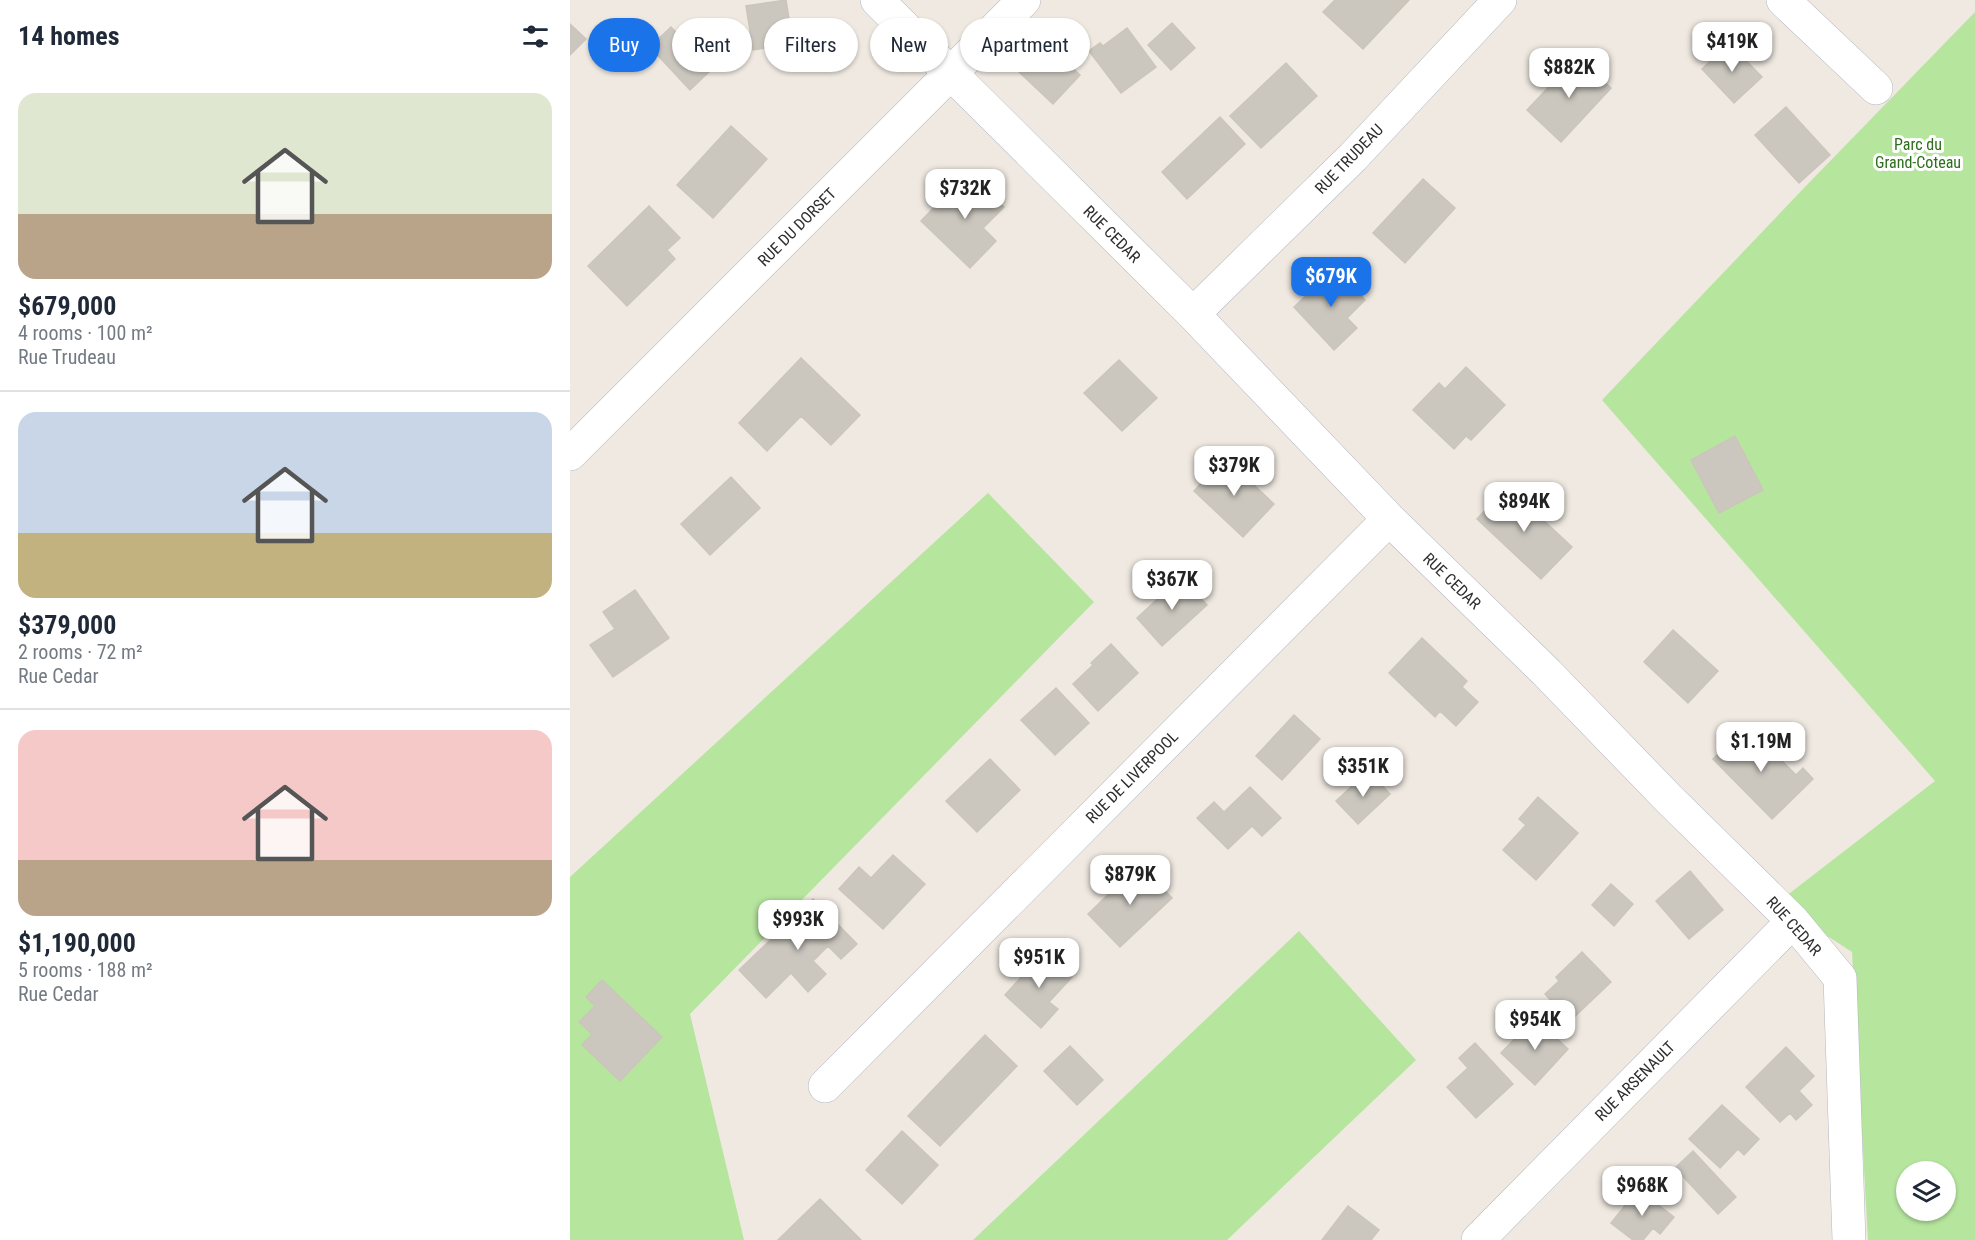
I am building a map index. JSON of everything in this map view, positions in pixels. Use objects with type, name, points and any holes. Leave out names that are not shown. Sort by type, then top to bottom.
[{"type":"street","name":"RUE CEDAR","points":[[877,0],[1193,314],[1389,519],[1547,673],[1668,798],[1793,921],[1840,978],[1849,1240]]},
{"type":"street","name":"RUE DU DORSET","points":[[570,454],[1023,0]]},
{"type":"street","name":"RUE TRUDEAU","points":[[1193,314],[1353,157],[1500,0]]},
{"type":"street","points":[[1783,0],[1876,88]]},
{"type":"street","name":"RUE DE LIVERPOOL","points":[[825,1086],[1389,519]]},
{"type":"street","name":"RUE ARSENAULT","points":[[1478,1240],[1793,921]]},
{"type":"green space","name":"Parc du Grand-Coteau","points":[[1975,12],[1975,1240],[1868,1240],[1852,952],[1777,903],[1935,781],[1602,400]]},
{"type":"green space","points":[[988,493],[1094,602],[690,1014],[744,1240],[570,1240],[570,877]]},
{"type":"green space","points":[[1299,931],[1416,1060],[1227,1240],[973,1240]]},
{"type":"building","points":[[786,0],[789,18],[764,18],[764,48],[753,50],[752,18],[748,18],[746,6]]},
{"type":"building","points":[[1335,0],[1409,0],[1363,49],[1323,12]]},
{"type":"building","points":[[1172,23],[1195,48],[1171,70],[1148,45]]},
{"type":"building","points":[[570,24],[586,39],[570,55]]},
{"type":"building","points":[[672,28],[672,71],[660,58],[660,37]]},
{"type":"building","points":[[1127,28],[1156,67],[1121,93],[1090,52],[1100,43],[1103,46]]},
{"type":"building","points":[[1729,43],[1762,77],[1734,103],[1702,69]]},
{"type":"building","points":[[1577,57],[1611,88],[1561,142],[1527,110]]},
{"type":"building","points":[[1286,63],[1317,96],[1261,148],[1230,116]]},
{"type":"building","points":[[673,72],[709,72],[690,90]]},
{"type":"building","points":[[1019,72],[1077,72],[1080,75],[1053,104]]},
{"type":"building","points":[[1786,107],[1830,155],[1799,183],[1755,135]]},
{"type":"building","points":[[1220,117],[1245,144],[1187,199],[1162,172]]},
{"type":"building","points":[[731,126],[767,159],[713,218],[677,185]]},
{"type":"building","points":[[968,172],[1004,207],[983,228],[996,241],[970,268],[921,221]]},
{"type":"building","points":[[1423,179],[1455,208],[1405,263],[1373,233]]},
{"type":"building","points":[[649,206],[680,238],[667,250],[675,259],[627,306],[588,266]]},
{"type":"building","points":[[1335,268],[1365,300],[1347,318],[1357,328],[1334,350],[1294,307]]},
{"type":"building","points":[[801,358],[860,415],[831,445],[801,416],[767,451],[739,423]]},
{"type":"building","points":[[1119,360],[1157,398],[1122,431],[1084,393]]},
{"type":"building","points":[[1466,367],[1505,405],[1471,440],[1466,436],[1454,449],[1413,410],[1439,383],[1445,389]]},
{"type":"building","points":[[1735,436],[1763,490],[1719,513],[1691,460]]},
{"type":"building","points":[[1225,458],[1274,504],[1243,537],[1194,491]]},
{"type":"building","points":[[731,477],[760,508],[710,555],[681,524]]},
{"type":"building","points":[[1507,486],[1572,547],[1541,579],[1477,519]]},
{"type":"building","points":[[1181,577],[1207,605],[1162,646],[1137,618]]},
{"type":"building","points":[[635,590],[669,638],[613,677],[590,645],[615,629],[603,612]]},
{"type":"building","points":[[1673,630],[1718,671],[1688,703],[1644,662]]},
{"type":"building","points":[[1422,638],[1467,681],[1462,687],[1478,702],[1456,726],[1440,711],[1435,717],[1389,673]]},
{"type":"building","points":[[1111,644],[1138,673],[1098,711],[1073,684]]},
{"type":"building","points":[[1056,688],[1089,723],[1055,755],[1021,720]]},
{"type":"building","points":[[1294,715],[1320,739],[1282,780],[1256,756]]},
{"type":"building","points":[[1747,726],[1796,775],[1803,768],[1813,779],[1772,819],[1713,759]]},
{"type":"building","points":[[990,759],[1020,790],[977,832],[946,801]]},
{"type":"building","points":[[1368,771],[1390,794],[1358,824],[1336,801]]},
{"type":"building","points":[[1250,787],[1281,818],[1262,836],[1252,826],[1228,849],[1197,818],[1214,802],[1224,812]]},
{"type":"building","points":[[1538,797],[1578,833],[1536,880],[1503,850],[1526,825],[1519,819]]},
{"type":"building","points":[[893,855],[925,884],[883,929],[839,889],[859,867],[871,878]]},
{"type":"building","points":[[1139,865],[1172,898],[1120,947],[1088,914]]},
{"type":"building","points":[[1690,871],[1723,910],[1689,939],[1656,901]]},
{"type":"building","points":[[1611,884],[1633,904],[1614,926],[1592,905]]},
{"type":"building","points":[[813,899],[857,944],[841,959],[828,946],[813,961],[826,974],[808,992],[791,973],[766,998],[739,970]]},
{"type":"building","points":[[1044,952],[1072,977],[1049,1002],[1058,1009],[1041,1028],[1005,995]]},
{"type":"building","points":[[1582,952],[1611,982],[1570,1021],[1545,994],[1559,981],[1556,977]]},
{"type":"building","points":[[602,980],[662,1037],[620,1081],[582,1045],[592,1034],[579,1022],[595,1006],[586,997]]},
{"type":"building","points":[[1535,1018],[1568,1049],[1535,1085],[1501,1053]]},
{"type":"building","points":[[985,1035],[1017,1066],[940,1146],[908,1116]]},
{"type":"building","points":[[1475,1043],[1513,1084],[1476,1118],[1447,1087],[1468,1068],[1459,1058]]},
{"type":"building","points":[[1070,1046],[1103,1080],[1077,1105],[1044,1071]]},
{"type":"building","points":[[1786,1047],[1814,1076],[1799,1091],[1812,1105],[1796,1120],[1790,1113],[1780,1122],[1746,1087]]},
{"type":"building","points":[[1722,1105],[1759,1139],[1744,1155],[1738,1149],[1720,1168],[1689,1139]]},
{"type":"building","points":[[902,1131],[938,1165],[902,1204],[866,1170]]},
{"type":"building","points":[[1693,1151],[1736,1197],[1718,1214],[1675,1168]]},
{"type":"building","points":[[1638,1189],[1674,1217],[1660,1234],[1653,1228],[1643,1240],[1633,1240],[1611,1223]]},
{"type":"building","points":[[820,1199],[861,1240],[778,1240]]},
{"type":"building","points":[[1348,1206],[1379,1230],[1371,1240],[1322,1240]]}]
